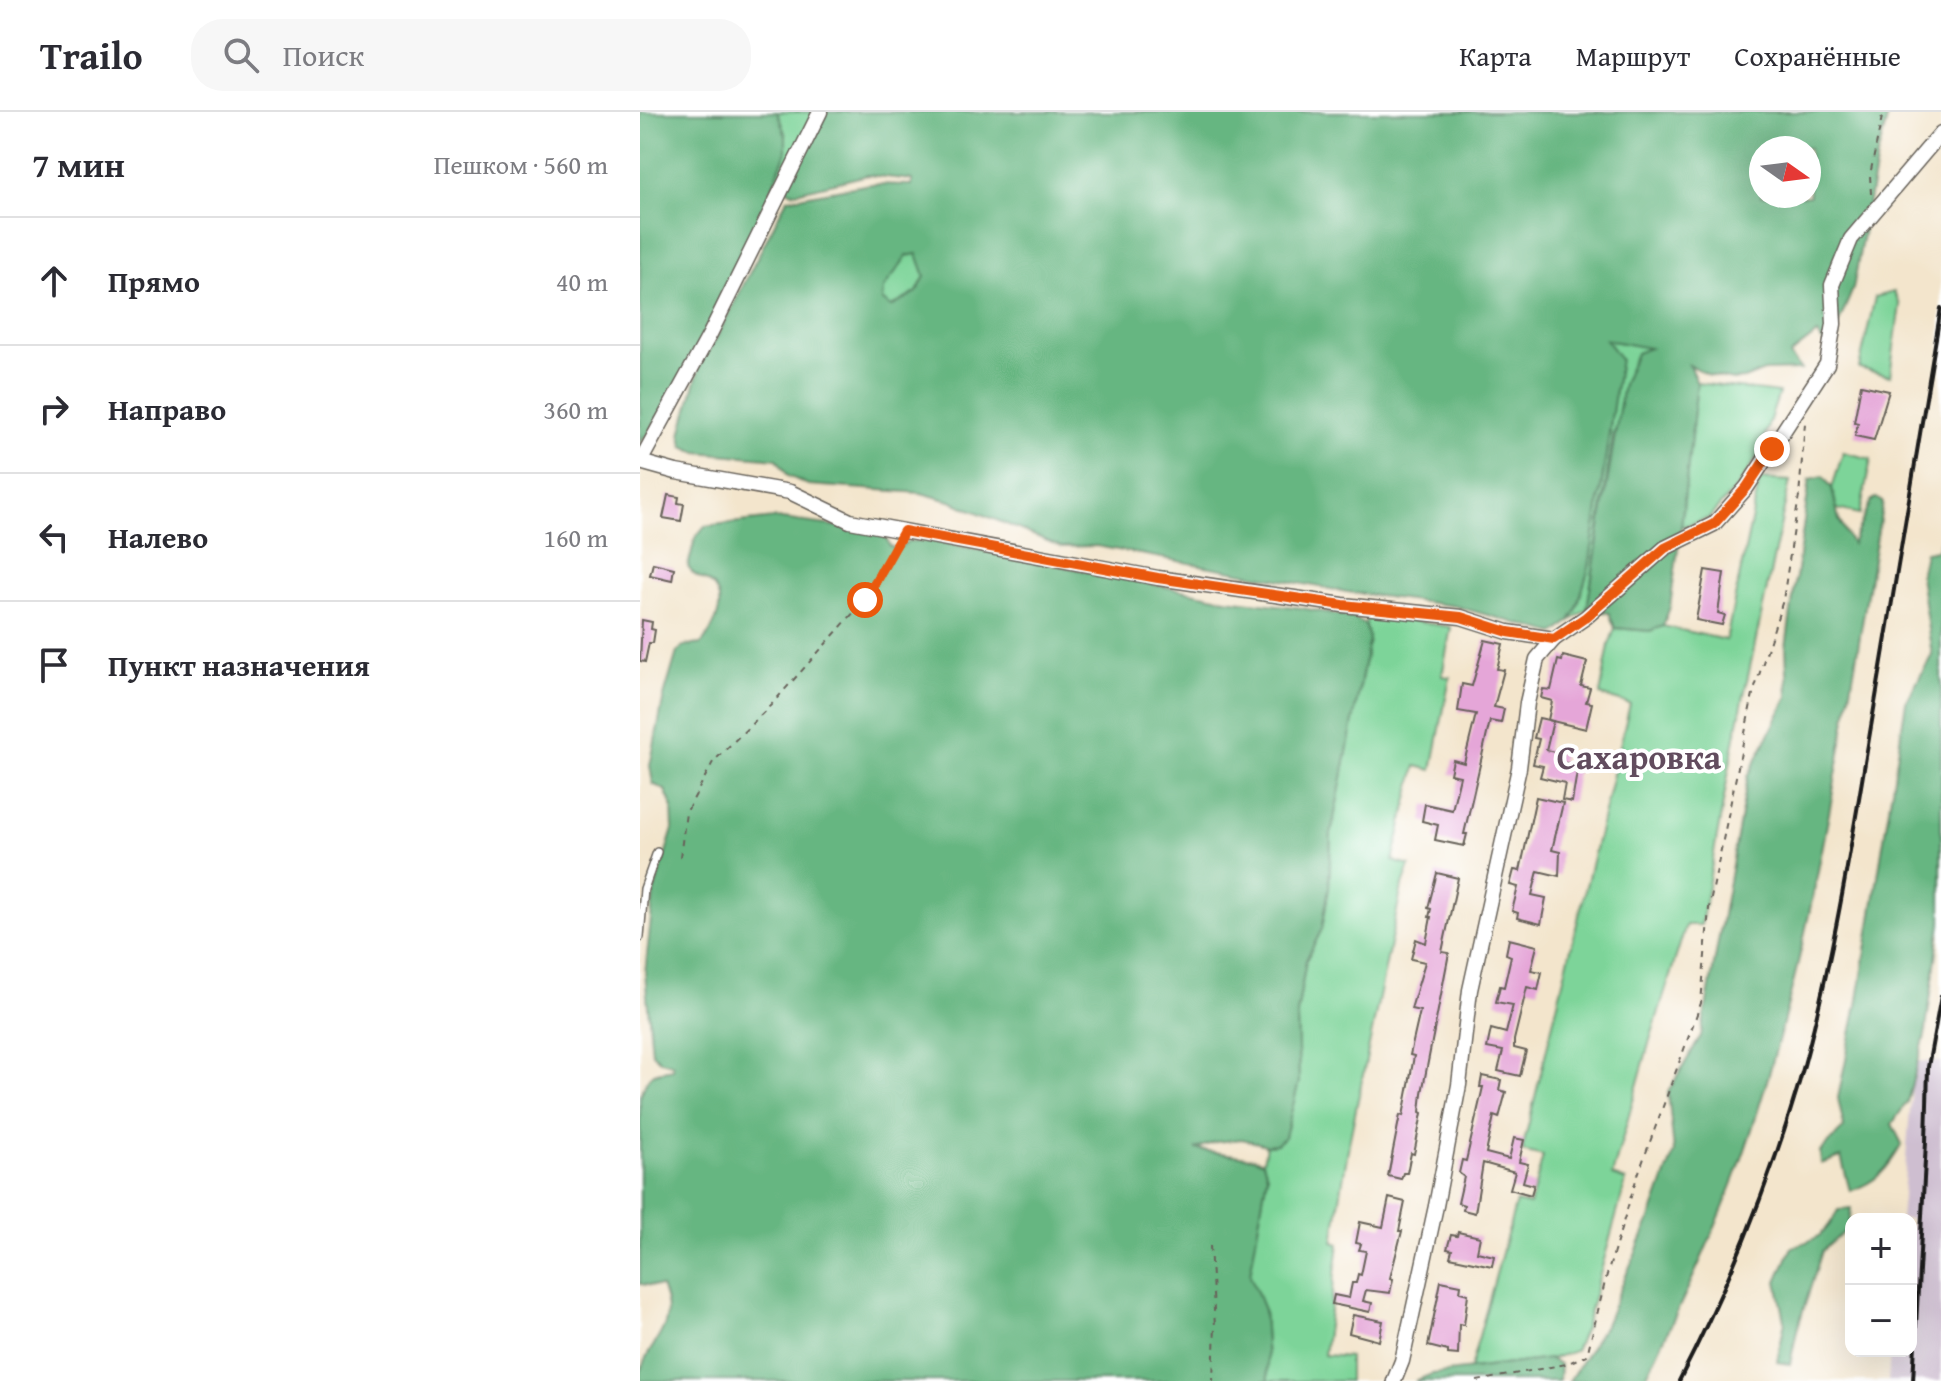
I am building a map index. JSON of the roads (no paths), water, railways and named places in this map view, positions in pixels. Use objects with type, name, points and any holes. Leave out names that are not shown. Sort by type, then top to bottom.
[{"type":"street","points":[[820,112],[710,334],[640,462],[676,472],[790,492],[850,521],[1158,578],[1343,605],[1461,617],[1508,632],[1554,639]]},
{"type":"street","points":[[1394,1381],[1402,1361],[1436,1206],[1459,1085],[1470,990],[1519,768],[1527,703],[1537,659],[1554,639],[1586,617],[1665,548],[1714,524],[1747,487],[1827,364],[1834,324],[1832,285],[1851,239],[1941,133]]},
{"type":"lane","points":[[640,937],[644,889],[657,852]]},
{"type":"railway","points":[[1679,1381],[1731,1272],[1761,1197],[1812,1036],[1851,843],[1941,308]]},
{"type":"railway","points":[[1913,1381],[1928,1067],[1941,996]]},
{"type":"district","name":"Сахаровка","points":[[1639,756]]}]
